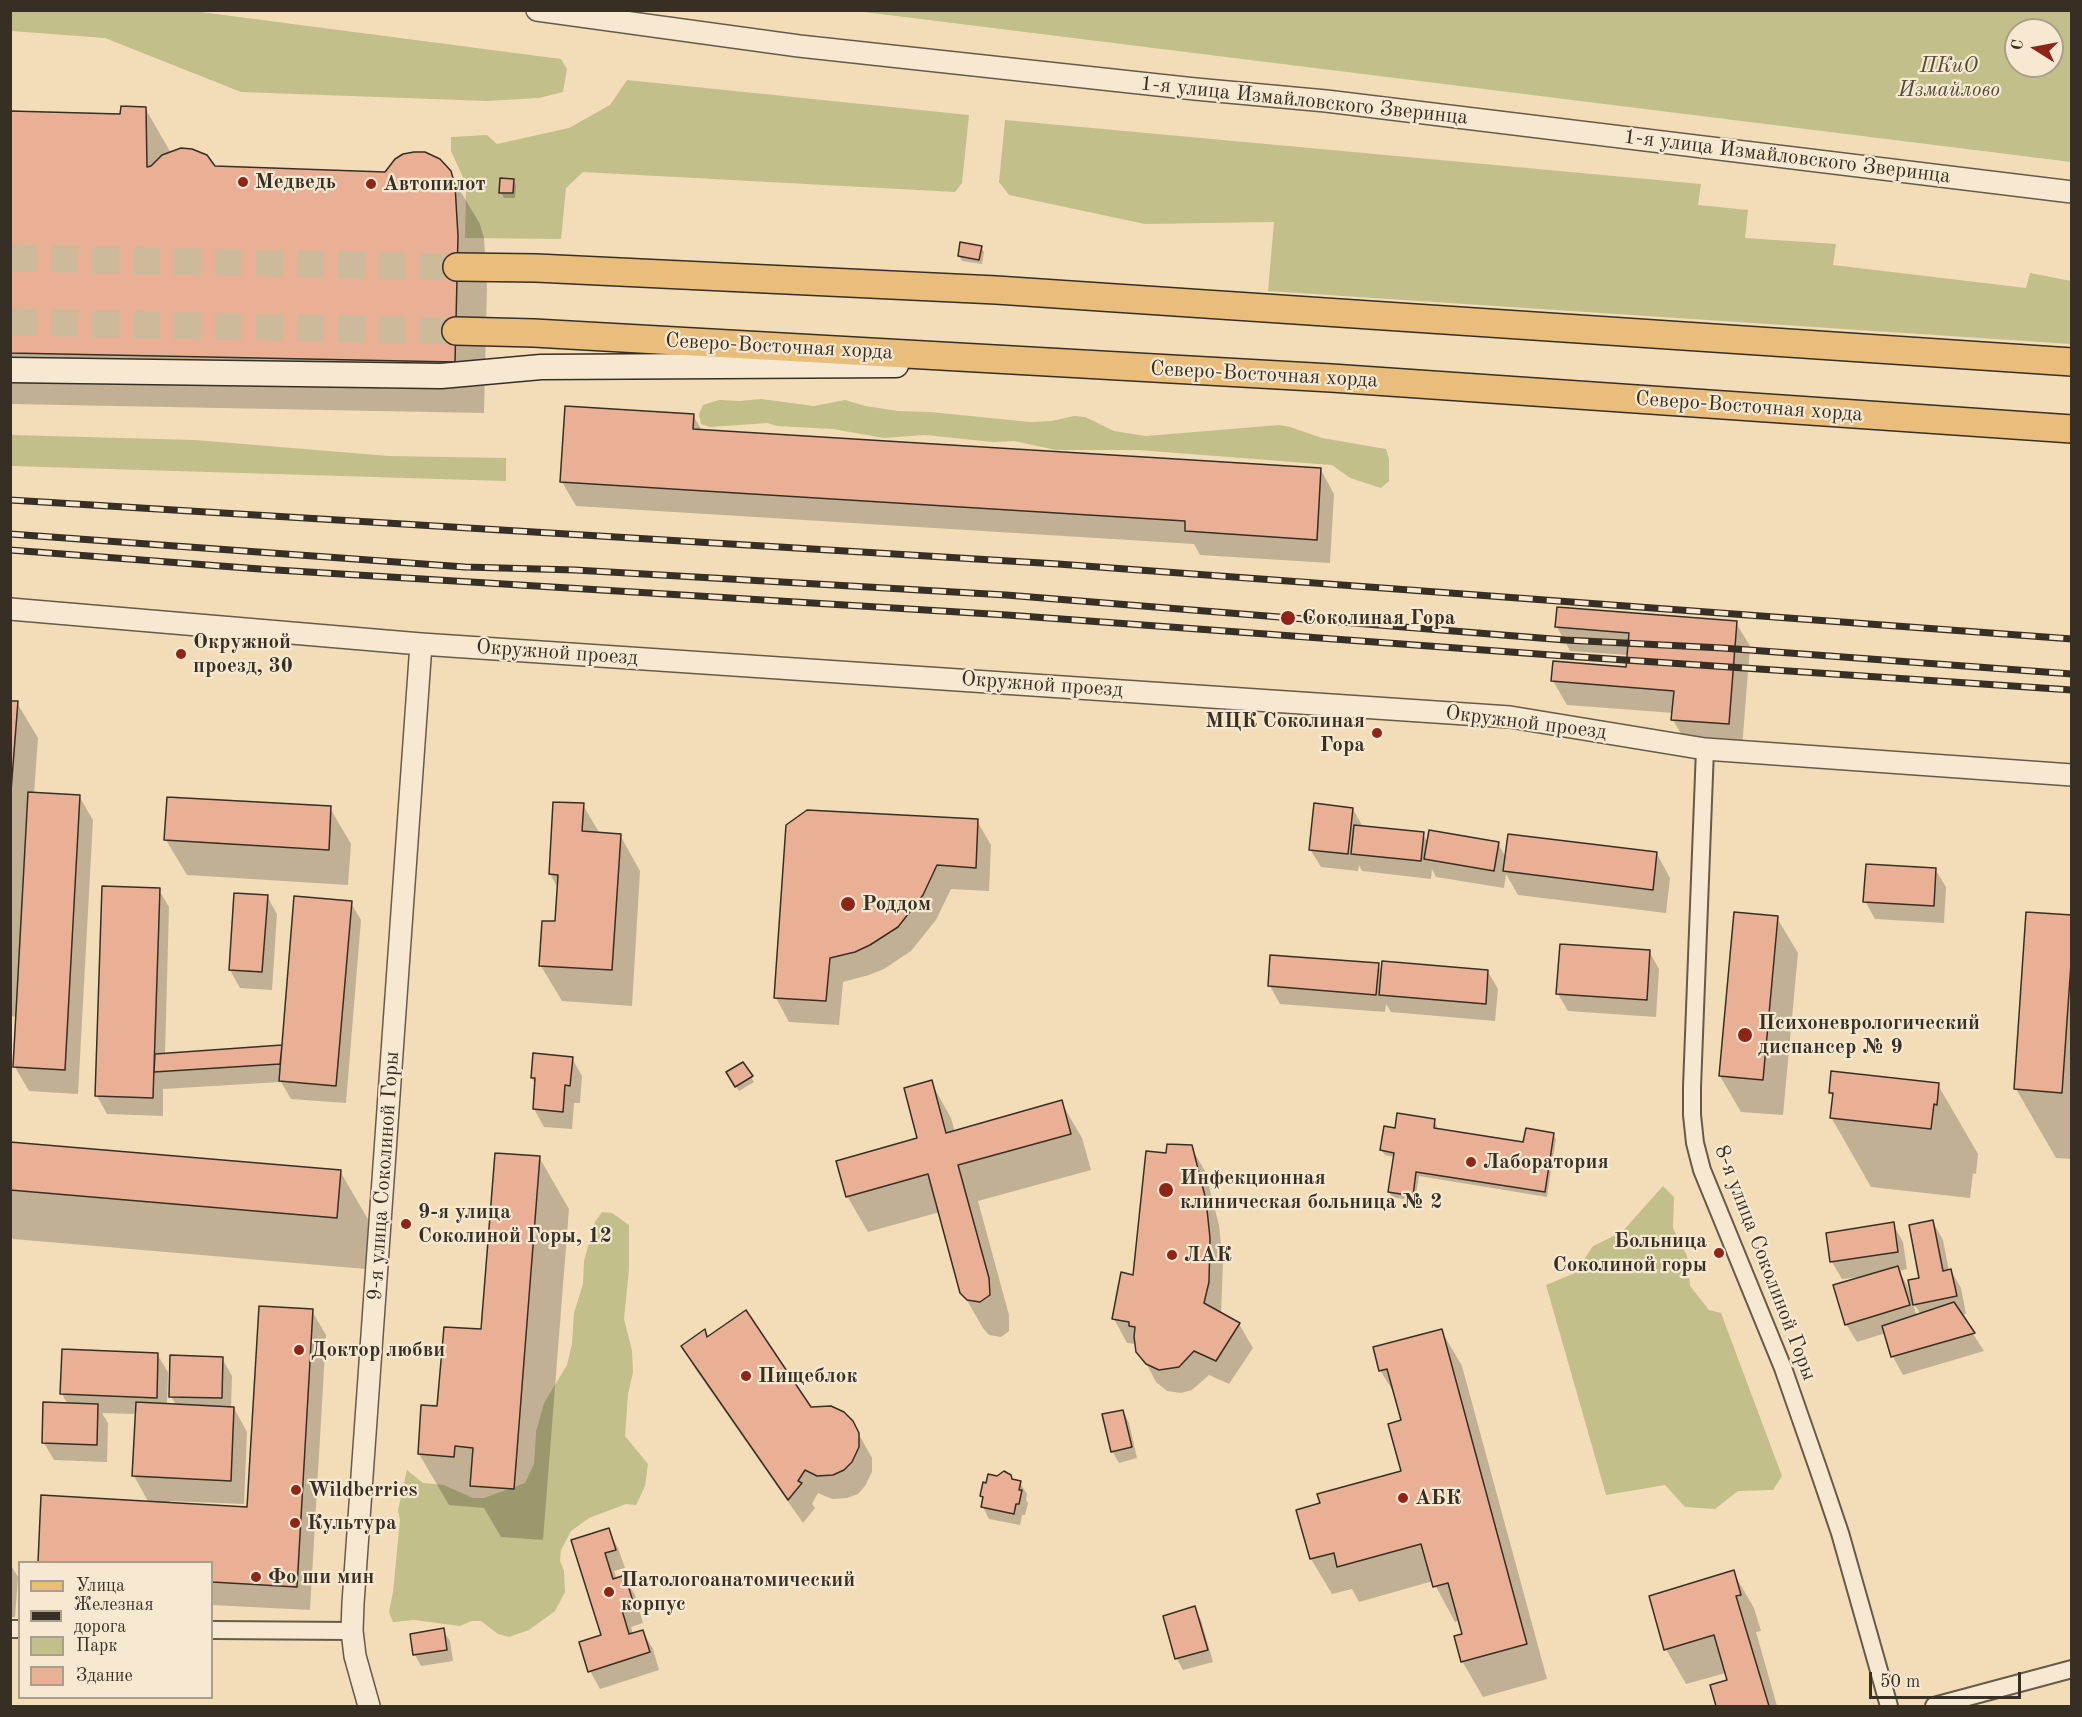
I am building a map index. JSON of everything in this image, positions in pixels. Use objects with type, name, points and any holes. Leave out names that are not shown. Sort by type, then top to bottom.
[{"type":"main road","points":[[457,267],[547,269],[996,290],[2072,362]]},
{"type":"main road","name":"Северо-Восточная хорда","points":[[456,331],[1331,378],[2072,429]]},
{"type":"main road","points":[[10,370],[441,376],[541,367],[1080,364]]},
{"type":"street","name":"1-я улица Измайловского Зверинца","points":[[537,10],[799,46],[1195,90],[1326,101],[2072,192]]},
{"type":"street","name":"Окружной проезд","points":[[10,609],[421,644],[1510,717],[1705,749],[2072,776]]},
{"type":"street","name":"9-я улица Соколиной Горы","points":[[369,1707],[355,1656],[352,1631],[421,644]]},
{"type":"street","name":"8-я улица Соколиной Горы","points":[[1705,749],[1692,1087],[1695,1143],[1706,1180],[1783,1368],[1820,1474],[1840,1533],[1889,1707]]},
{"type":"street","points":[[213,1630],[352,1631]]},
{"type":"street","points":[[1934,1707],[2072,1669]]},
{"type":"green space","points":[[10,11],[193,11],[561,59],[567,69],[563,92],[539,98],[487,101],[241,92],[105,38],[11,31]]},
{"type":"green space","name":"ПКиО Измайлово","points":[[856,11],[2071,11],[2071,162]]},
{"type":"green space","points":[[627,80],[969,115],[962,183],[955,192],[583,172],[566,188],[561,239],[465,238],[466,184],[451,151],[451,137],[487,135],[497,144],[569,128],[610,105]]},
{"type":"green space","points":[[1005,120],[1701,184],[1698,205],[1748,210],[1745,238],[1836,244],[1833,265],[2026,288],[2030,273],[2071,281],[2071,344],[1268,291],[1274,222],[1145,224],[1009,195],[999,182]]},
{"type":"green space","points":[[761,399],[814,406],[845,400],[865,406],[898,411],[1030,422],[1052,421],[1074,416],[1085,417],[1114,431],[1146,436],[1279,425],[1322,438],[1386,449],[1389,459],[1389,481],[1381,488],[1350,478],[1332,465],[1138,450],[1056,450],[1014,441],[993,442],[925,435],[884,438],[833,429],[777,426],[767,423],[710,427],[701,424],[699,414],[703,405],[719,400]]},
{"type":"green space","points":[[11,435],[195,440],[389,456],[506,458],[506,481],[11,466]]},
{"type":"green space","points":[[1663,1186],[1674,1197],[1673,1228],[1687,1256],[1690,1286],[1709,1310],[1721,1313],[1782,1476],[1773,1490],[1738,1491],[1715,1509],[1685,1507],[1665,1485],[1606,1495],[1546,1285],[1575,1273],[1593,1246],[1622,1232]]},
{"type":"green space","points":[[602,1212],[612,1213],[629,1225],[629,1269],[624,1319],[632,1351],[633,1372],[628,1394],[625,1436],[648,1464],[645,1486],[636,1505],[626,1504],[589,1518],[571,1531],[561,1550],[560,1561],[564,1571],[565,1592],[555,1611],[529,1630],[509,1637],[498,1634],[481,1621],[471,1621],[460,1626],[414,1620],[393,1622],[389,1612],[400,1520],[398,1510],[407,1470],[423,1483],[444,1485],[473,1498],[484,1498],[525,1483],[534,1464],[536,1432],[544,1403],[567,1365],[572,1344],[574,1313],[583,1284],[584,1261],[595,1222]]},
{"type":"building","points":[[121,106],[146,107],[147,167],[162,155],[181,148],[192,149],[207,155],[215,166],[385,172],[395,159],[403,154],[425,152],[440,159],[451,171],[455,185],[458,236],[455,362],[10,353],[10,111],[120,114]]},
{"type":"building","points":[[500,178],[514,179],[513,193],[499,193]]},
{"type":"building","points":[[960,242],[982,246],[979,260],[958,256]]},
{"type":"building","points":[[565,406],[694,414],[693,429],[1321,468],[1317,540],[1185,531],[1185,521],[560,482]]},
{"type":"building","points":[[1557,607],[1737,621],[1729,724],[1671,720],[1674,691],[1551,681],[1553,661],[1626,667],[1629,633],[1555,627]]},
{"type":"building","points":[[10,701],[18,701],[10,804]]},
{"type":"building","points":[[28,792],[80,795],[65,1070],[13,1067]]},
{"type":"building","points":[[167,797],[331,806],[329,850],[164,840]]},
{"type":"building","points":[[553,802],[584,803],[582,831],[621,834],[612,970],[539,966],[542,921],[555,921],[558,875],[549,874]]},
{"type":"building","points":[[1314,803],[1353,808],[1348,854],[1309,850]]},
{"type":"building","name":"Роддом","points":[[807,810],[978,819],[976,868],[937,865],[923,895],[898,927],[855,952],[830,958],[826,1001],[774,998],[786,825]]},
{"type":"building","points":[[1354,825],[1424,832],[1421,861],[1351,854]]},
{"type":"building","points":[[1429,830],[1499,842],[1494,871],[1424,859]]},
{"type":"building","points":[[1508,834],[1657,852],[1653,890],[1503,871]]},
{"type":"building","points":[[1866,864],[1936,868],[1934,906],[1863,902]]},
{"type":"building","points":[[102,886],[160,888],[153,1098],[95,1096]]},
{"type":"building","points":[[234,893],[268,895],[262,972],[229,970]]},
{"type":"building","points":[[294,896],[352,901],[336,1086],[279,1081]]},
{"type":"building","name":"Психоневрологический диспансер № 9","points":[[1734,912],[1778,916],[1763,1080],[1719,1076]]},
{"type":"building","points":[[2026,912],[2072,915],[2072,949],[2062,1093],[2014,1089]]},
{"type":"building","points":[[1560,944],[1650,950],[1647,1000],[1556,994]]},
{"type":"building","points":[[1270,955],[1379,963],[1376,995],[1268,986]]},
{"type":"building","points":[[1382,961],[1488,970],[1486,1004],[1379,995]]},
{"type":"building","points":[[282,1045],[280,1064],[154,1072],[155,1054]]},
{"type":"building","points":[[533,1053],[573,1057],[570,1086],[565,1085],[563,1112],[533,1109],[535,1078],[531,1078]]},
{"type":"building","points":[[743,1062],[753,1076],[735,1087],[726,1072]]},
{"type":"building","points":[[1831,1071],[1939,1083],[1931,1129],[1830,1118],[1833,1093],[1829,1093]]},
{"type":"building","points":[[932,1080],[946,1133],[1062,1100],[1071,1134],[958,1165],[989,1278],[990,1295],[980,1302],[967,1300],[960,1293],[928,1174],[846,1197],[836,1161],[917,1138],[904,1088]]},
{"type":"building","name":"Лаборатория","points":[[1397,1113],[1435,1119],[1434,1128],[1523,1142],[1526,1128],[1554,1133],[1545,1192],[1416,1172],[1413,1196],[1388,1192],[1394,1153],[1380,1150],[1384,1126],[1395,1128]]},
{"type":"building","points":[[10,1142],[341,1170],[337,1218],[10,1190]]},
{"type":"building","name":"ЛАК","points":[[1167,1144],[1192,1145],[1206,1200],[1210,1238],[1209,1282],[1204,1303],[1240,1323],[1216,1361],[1194,1351],[1179,1367],[1159,1370],[1146,1364],[1136,1352],[1135,1327],[1129,1326],[1129,1322],[1112,1319],[1121,1272],[1133,1275],[1146,1151],[1166,1153]]},
{"type":"building","points":[[495,1153],[540,1156],[514,1489],[470,1486],[473,1448],[455,1446],[454,1457],[418,1454],[421,1405],[437,1406],[444,1327],[481,1329]]},
{"type":"building","points":[[1933,1220],[1943,1271],[1951,1269],[1957,1296],[1913,1305],[1908,1280],[1919,1278],[1909,1225]]},
{"type":"building","points":[[1894,1222],[1898,1252],[1830,1262],[1826,1233]]},
{"type":"building","points":[[1898,1266],[1910,1305],[1845,1325],[1833,1285]]},
{"type":"building","points":[[1954,1302],[1975,1333],[1891,1357],[1882,1326]]},
{"type":"building","points":[[259,1306],[313,1309],[297,1587],[213,1582],[213,1561],[38,1561],[41,1495],[247,1507]]},
{"type":"building","name":"Пищеблок","points":[[746,1310],[811,1407],[831,1406],[844,1412],[853,1421],[859,1433],[859,1447],[852,1462],[844,1470],[833,1475],[817,1476],[805,1470],[798,1481],[802,1483],[788,1500],[681,1346],[705,1329],[707,1337]]},
{"type":"building","name":"АБК","points":[[1442,1329],[1527,1644],[1461,1662],[1454,1636],[1462,1634],[1448,1583],[1433,1587],[1421,1544],[1337,1567],[1334,1553],[1310,1559],[1296,1510],[1320,1503],[1317,1494],[1401,1471],[1388,1424],[1401,1420],[1387,1369],[1379,1371],[1373,1347]]},
{"type":"building","points":[[62,1349],[158,1353],[157,1398],[60,1394]]},
{"type":"building","points":[[170,1355],[223,1357],[222,1398],[169,1397]]},
{"type":"building","points":[[43,1402],[98,1404],[97,1445],[42,1443]]},
{"type":"building","points":[[136,1402],[234,1407],[231,1481],[132,1476]]},
{"type":"building","points":[[1123,1410],[1132,1447],[1111,1452],[1102,1414]]},
{"type":"building","points":[[1004,1471],[1011,1475],[1012,1479],[1021,1481],[1019,1490],[1022,1490],[1014,1514],[981,1507],[983,1497],[980,1496],[983,1482],[986,1483],[988,1474],[997,1476]]},
{"type":"building","name":"Патологоанатомический корпус","points":[[609,1528],[616,1550],[605,1553],[613,1579],[625,1575],[634,1605],[622,1610],[629,1634],[643,1630],[650,1652],[588,1672],[579,1642],[601,1635],[571,1540]]},
{"type":"building","points":[[1734,1570],[1741,1595],[1736,1596],[1769,1706],[1716,1706],[1710,1685],[1727,1680],[1714,1635],[1664,1650],[1649,1596]]},
{"type":"building","points":[[1195,1606],[1208,1650],[1175,1659],[1163,1616]]},
{"type":"building","points":[[444,1628],[447,1650],[413,1655],[410,1634]]},
{"type":"tunnel","points":[[10,258],[457,267]]},
{"type":"tunnel","points":[[10,322],[456,331]]},
{"type":"railway","points":[[10,500],[1058,564],[2072,639]]},
{"type":"railway","points":[[10,534],[465,567],[575,570],[1006,595],[1565,640],[1722,648],[2072,674]]},
{"type":"railway","points":[[10,550],[260,569],[1007,615],[2072,690]]},
{"type":"place","name":"Медведь","points":[[243,182]]},
{"type":"place","name":"Автопилот","points":[[371,184]]},
{"type":"place","name":"Соколиная Гора","points":[[1288,618]]},
{"type":"place","name":"Окружной проезд, 30","points":[[181,654]]},
{"type":"place","name":"МЦК Соколиная Гора","points":[[1377,733]]},
{"type":"place","name":"Роддом","points":[[848,904]]},
{"type":"place","name":"Психоневрологический диспансер № 9","points":[[1745,1035]]},
{"type":"place","name":"Лаборатория","points":[[1471,1162]]},
{"type":"place","name":"Инфекционная клиническая больница № 2","points":[[1166,1190]]},
{"type":"place","name":"9-я улица Соколиной Горы, 12","points":[[406,1224]]},
{"type":"place","name":"Больница Соколиной горы","points":[[1719,1253]]},
{"type":"place","name":"ЛАК","points":[[1172,1255]]},
{"type":"place","name":"Доктор любви","points":[[299,1350]]},
{"type":"place","name":"Пищеблок","points":[[746,1376]]},
{"type":"place","name":"Wildberries","points":[[296,1490]]},
{"type":"place","name":"АБК","points":[[1403,1498]]},
{"type":"place","name":"Культура","points":[[295,1523]]},
{"type":"place","name":"Фо ши мин","points":[[256,1577]]},
{"type":"place","name":"Патологоанатомический корпус","points":[[609,1592]]}]
